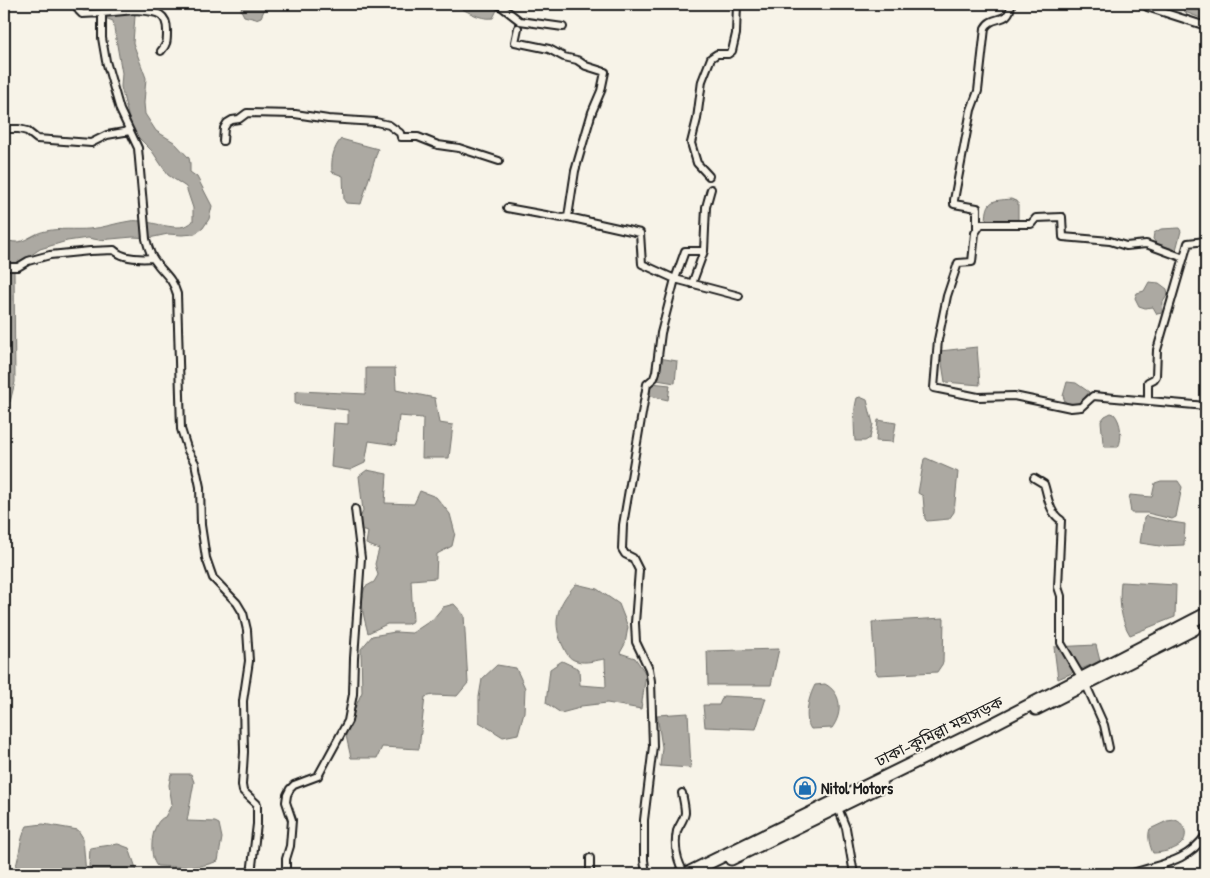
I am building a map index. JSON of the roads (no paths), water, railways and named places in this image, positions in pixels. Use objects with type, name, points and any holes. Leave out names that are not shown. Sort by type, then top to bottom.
[{"type":"highway","name":"ঢাকা–কুমিল্লা মহাসড়ক","points":[[700,874],[838,808],[1084,681],[1206,614]]},
{"type":"highway","name":"ঢাকা–কুমিল্লা মহাসড়ক","points":[[685,874],[1206,623]]},
{"type":"street","points":[[76,4],[78,11],[82,14],[134,8],[165,17],[168,24],[167,41],[161,51]]},
{"type":"street","points":[[498,4],[520,21],[563,27]]},
{"type":"street","points":[[709,176],[697,163],[691,143],[697,119],[702,81],[712,58],[717,54],[728,54],[732,51],[736,34],[737,4]]},
{"type":"street","points":[[1011,4],[1010,12],[1007,16],[991,22],[985,28],[978,91],[971,110],[954,200],[954,204],[977,208],[977,228],[972,262],[958,263],[947,296],[938,340],[934,388],[978,397],[1014,396],[1071,408],[1081,407],[1093,396],[1206,406]]},
{"type":"street","points":[[1147,6],[1206,26]]},
{"type":"street","points":[[103,13],[103,50],[120,110],[138,148],[146,239],[153,258],[172,281],[177,294],[181,429],[188,451],[195,463],[200,487],[201,525],[206,558],[213,578],[237,603],[246,622],[249,661],[243,702],[244,752],[242,785],[243,791],[257,804],[257,824],[251,874]]},
{"type":"street","points":[[518,28],[515,42],[549,49],[564,57],[604,72],[601,91],[592,112],[575,171],[568,217]]},
{"type":"street","points":[[224,141],[224,128],[227,122],[240,119],[247,113],[295,114],[328,119],[376,122],[389,125],[400,133],[402,137],[418,137],[438,145],[459,148],[499,160]]},
{"type":"street","points":[[4,129],[27,131],[37,139],[91,143],[107,135],[130,131]]},
{"type":"street","points":[[692,284],[704,251],[706,207],[711,190]]},
{"type":"street","points":[[507,208],[562,218],[568,217],[640,234],[642,264],[675,279],[739,296]]},
{"type":"street","points":[[977,228],[981,224],[1031,224],[1036,218],[1062,217],[1063,237],[1110,241],[1126,246],[1146,244],[1184,258]]},
{"type":"street","points":[[1148,401],[1148,382],[1156,376],[1157,350],[1188,243],[1206,241]]},
{"type":"street","points":[[4,267],[18,267],[28,261],[50,255],[90,251],[114,250],[117,254],[129,257],[153,258]]},
{"type":"street","points":[[646,874],[644,820],[652,746],[651,681],[649,669],[636,642],[638,570],[633,558],[625,554],[622,549],[622,525],[647,384],[654,378],[656,372],[661,333],[675,279],[685,251],[704,251]]},
{"type":"street","points":[[1034,478],[1044,484],[1051,510],[1061,520],[1058,586],[1062,596],[1061,643],[1084,681],[1104,725],[1109,748]]},
{"type":"street","points":[[286,874],[286,859],[291,841],[292,820],[286,802],[287,795],[294,785],[318,776],[348,721],[350,711],[353,694],[361,558],[355,509]]},
{"type":"street","points":[[682,793],[685,814],[678,829],[677,851],[680,866],[685,874]]},
{"type":"street","points":[[838,808],[845,822],[854,874]]},
{"type":"street","points":[[1130,874],[1179,859],[1199,845],[1206,835]]},
{"type":"street","points":[[590,858],[590,874]]},
{"type":"place","name":"Nitol Motors","points":[[805,788]]}]
